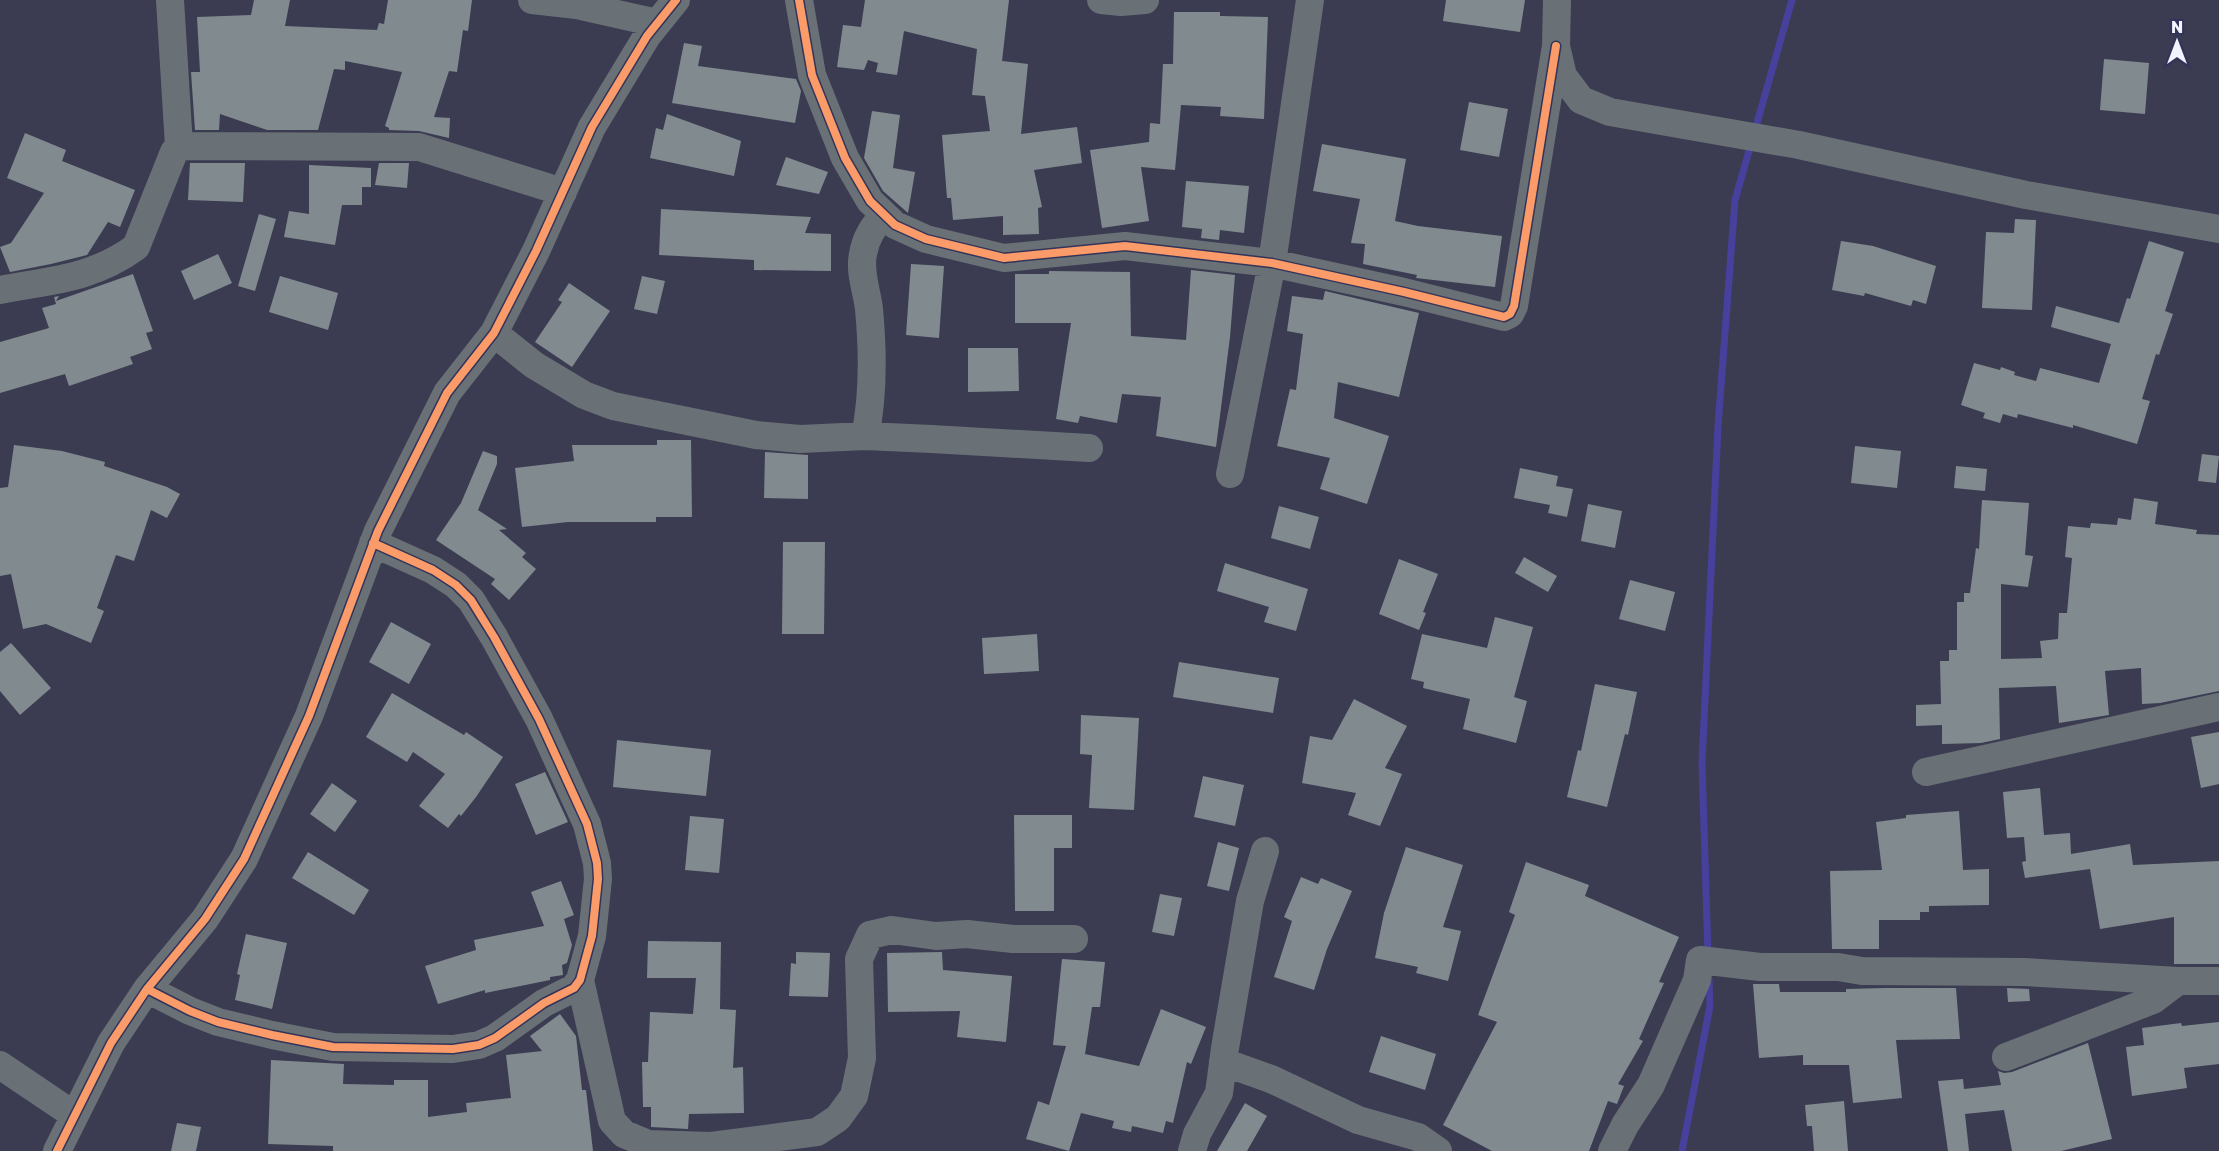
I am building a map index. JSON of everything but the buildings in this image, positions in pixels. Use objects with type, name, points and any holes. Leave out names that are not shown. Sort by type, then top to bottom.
[{"type":"street","points":[[0,290],[50,283],[91,272],[136,247],[174,152],[179,146],[170,0]]},
{"type":"street","points":[[532,0],[600,9],[657,23]]},
{"type":"street","points":[[57,1151],[111,1043],[147,989],[205,919],[244,859],[309,716],[373,543],[447,393],[494,333],[536,251],[592,127],[647,36],[676,0]]},
{"type":"street","points":[[799,0],[812,75],[845,158],[870,201],[895,225],[926,239],[1004,258],[1125,246],[1272,263],[1504,317],[1510,314],[1514,306],[1556,46],[1557,0]]},
{"type":"street","points":[[1101,0],[1121,2],[1145,0]]},
{"type":"street","points":[[1230,474],[1272,263],[1310,0]]},
{"type":"street","points":[[1556,46],[1563,76],[1581,100],[1610,112],[1799,145],[2026,195],[2219,229]]},
{"type":"street","points":[[179,146],[419,147],[563,192]]},
{"type":"street","points":[[865,436],[870,413],[872,358],[869,306],[862,256],[870,229],[884,215]]},
{"type":"street","points":[[494,333],[542,370],[584,395],[613,406],[756,435],[800,439],[865,436],[1089,448]]},
{"type":"street","points":[[147,989],[190,1011],[218,1022],[333,1047],[453,1049],[479,1045],[495,1038],[544,1003],[574,988],[580,980],[592,936],[598,879],[597,863],[587,824],[539,719],[471,600],[456,585],[432,570],[373,543]]},
{"type":"street","points":[[1926,772],[2219,707]]},
{"type":"street","points":[[1192,1151],[1197,1134],[1219,1093],[1251,901],[1265,851]]},
{"type":"street","points":[[580,980],[612,1121],[625,1143],[711,1146],[821,1141],[854,1096],[862,1059],[859,959],[870,935],[892,930],[936,936],[967,934],[1013,939],[1074,939]]},
{"type":"street","points":[[1612,1151],[1625,1125],[1651,1085],[1697,980],[1700,960],[1760,967],[1839,967],[1862,971],[2024,972],[2178,981],[2219,981]]},
{"type":"street","points":[[2006,1057],[2153,1000],[2178,981]]},
{"type":"street","points":[[1223,1062],[1270,1079],[1358,1120],[1418,1137],[1438,1151]]},
{"type":"street","points":[[0,1065],[74,1115]]},
{"type":"waterway","points":[[1755,130],[1792,0]]},
{"type":"waterway","points":[[1708,954],[1702,763],[1718,426],[1735,200],[1751,144]]},
{"type":"waterway","points":[[1682,1151],[1710,1006],[1709,980]]},
{"type":"cycle path","points":[[57,1151],[111,1043],[147,989],[205,919],[244,859],[309,716],[378,531],[447,393],[494,333],[536,251],[592,127],[647,36],[676,0]]},
{"type":"cycle path","points":[[799,0],[812,75],[845,158],[870,201],[895,225],[926,239],[1004,258],[1125,246],[1272,263],[1504,317],[1510,314],[1514,306],[1556,46]]},
{"type":"cycle path","points":[[147,989],[190,1011],[218,1022],[333,1047],[453,1049],[479,1045],[495,1038],[544,1003],[574,988],[580,980],[592,936],[598,879],[597,863],[587,824],[539,719],[471,600],[456,585],[433,570],[373,543]]}]
